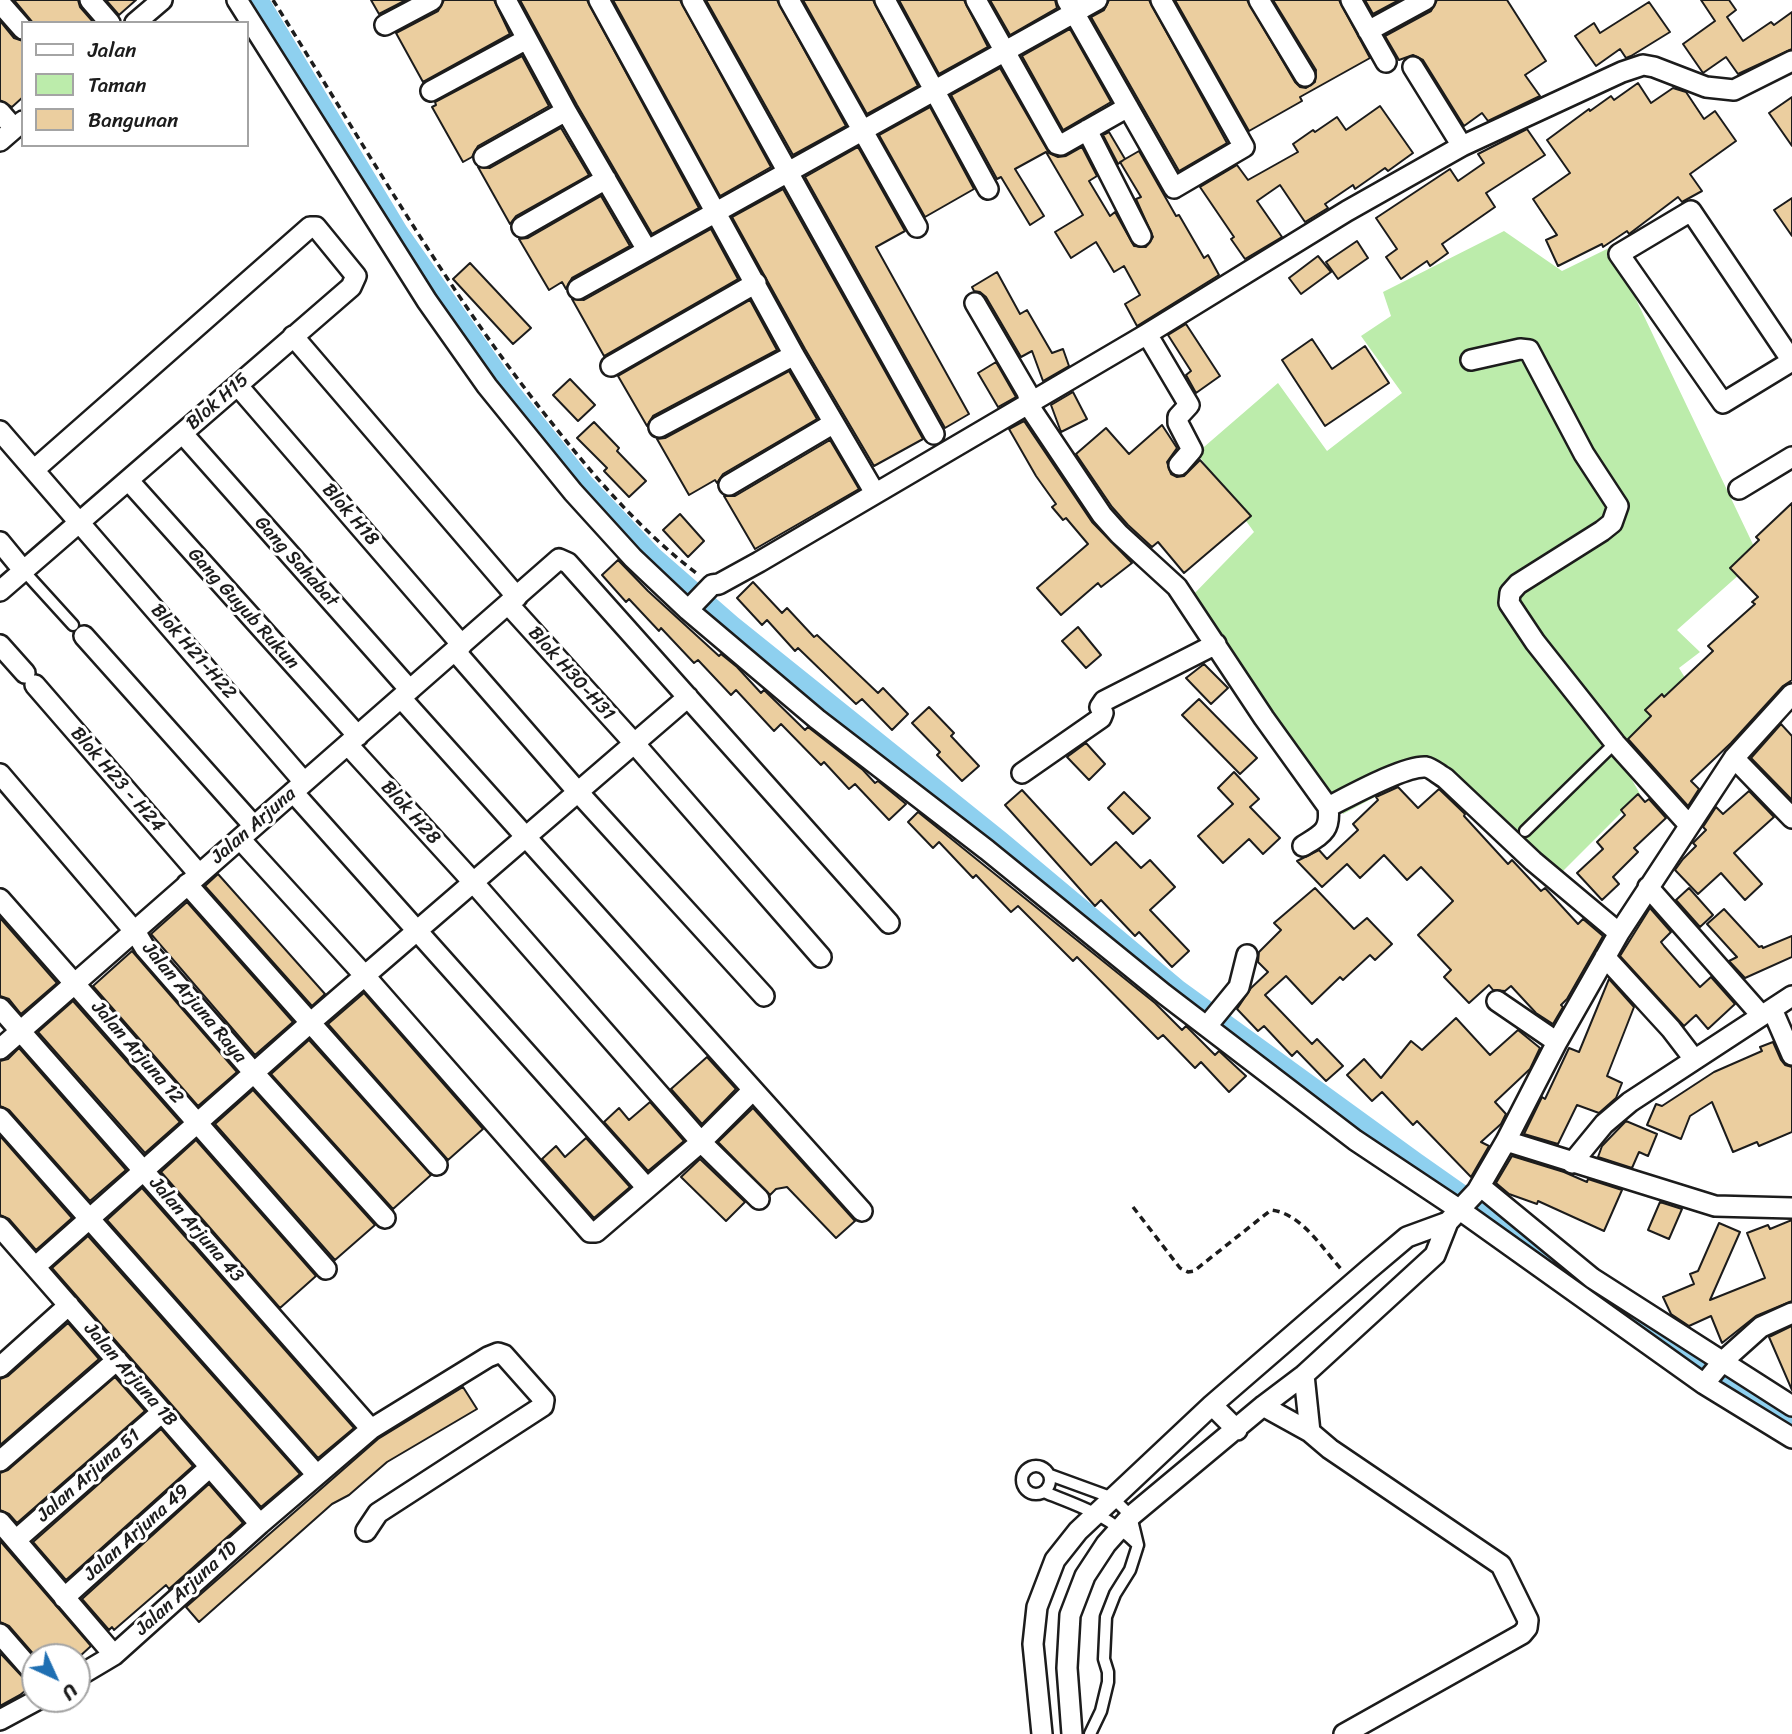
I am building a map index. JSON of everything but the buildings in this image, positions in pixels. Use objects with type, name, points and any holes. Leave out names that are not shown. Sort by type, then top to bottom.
[{"type":"street","points":[[89,0],[108,21]]},
{"type":"street","points":[[137,21],[162,0]]},
{"type":"street","points":[[237,0],[427,301],[486,387],[573,492],[633,558],[706,593],[817,719],[1355,1140],[1592,1278],[1713,1372],[1792,1438]]},
{"type":"street","points":[[385,25],[432,0]]},
{"type":"street","points":[[506,0],[646,250]]},
{"type":"street","points":[[599,0],[718,212],[794,355],[875,493]]},
{"type":"street","points":[[692,0],[934,433]]},
{"type":"street","points":[[789,0],[917,228]]},
{"type":"street","points":[[885,0],[988,190]]},
{"type":"street","points":[[976,0],[1057,144],[1061,145],[1128,107]]},
{"type":"street","points":[[578,289],[1005,52],[1071,6],[1097,0]]},
{"type":"street","points":[[1071,6],[1174,188],[1244,147],[1161,0]]},
{"type":"street","points":[[1259,0],[1305,76]]},
{"type":"street","points":[[1351,0],[1386,62]]},
{"type":"street","points":[[1368,31],[1425,0]]},
{"type":"street","points":[[0,4],[21,27]]},
{"type":"street","points":[[431,91],[527,39]]},
{"type":"street","points":[[706,593],[1147,334],[1287,247],[1462,146],[1590,86],[1643,65],[1706,87],[1734,90],[1792,61]]},
{"type":"street","points":[[1413,67],[1462,146]]},
{"type":"street","points":[[484,157],[566,111]]},
{"type":"street","points":[[0,112],[12,130]]},
{"type":"street","points":[[1087,130],[1141,236]]},
{"type":"street","points":[[522,226],[606,179]]},
{"type":"street","points":[[1691,211],[1792,361],[1723,403],[1619,254],[1691,211]]},
{"type":"street","name":"Blok H15","points":[[0,591],[238,386],[355,282],[356,276],[316,227],[310,227],[34,469]]},
{"type":"street","points":[[611,366],[756,283]]},
{"type":"street","points":[[975,303],[1027,391],[1033,412],[1102,514],[1119,534],[1177,587],[1264,718],[1328,807],[1329,820],[1325,831],[1303,846]]},
{"type":"street","points":[[1147,334],[1189,405],[1178,417],[1178,423],[1192,450],[1179,465]]},
{"type":"street","name":"Blok H30-H31","points":[[293,337],[634,743],[821,957]]},
{"type":"street","points":[[1471,360],[1520,349],[1529,350],[1584,454],[1618,506],[1612,523],[1518,584],[1510,593],[1509,603],[1535,642],[1615,743],[1689,825]]},
{"type":"street","points":[[659,427],[794,355]]},
{"type":"street","name":"Blok H18","points":[[238,386],[578,792],[764,996]]},
{"type":"street","points":[[729,485],[834,423]]},
{"type":"street","name":"Blok H21-H22","points":[[0,431],[82,523],[418,932],[647,1188]]},
{"type":"street","name":"Gang Sahabat","points":[[183,434],[406,694],[524,837],[862,1211]]},
{"type":"street","points":[[1739,489],[1792,457]]},
{"type":"street","name":"Gang Guyub Rukun","points":[[129,481],[353,740]]},
{"type":"street","points":[[0,542],[23,570]]},
{"type":"street","name":"Jalan Arjuna","points":[[0,1049],[136,933],[193,879],[559,559],[564,560],[688,697]]},
{"type":"street","points":[[78,631],[365,976],[590,1233],[596,1232],[701,1142],[753,1090]]},
{"type":"street","points":[[1022,773],[1101,718],[1103,716],[1100,707],[1104,701],[1216,644]]},
{"type":"street","name":"Blok H23 - H24","points":[[0,645],[310,1023],[437,1165]]},
{"type":"street","points":[[1072,1734],[1066,1668],[1070,1615],[1085,1576],[1106,1544],[1125,1522],[1304,1375],[1435,1255],[1507,1141],[1557,1042],[1648,887],[1734,758],[1792,694]]},
{"type":"street","points":[[35,1267],[310,1023],[688,697],[889,923]]},
{"type":"street","name":"Blok H28","points":[[353,740],[473,882],[701,1142],[759,1199]]},
{"type":"street","points":[[1734,758],[1792,818]]},
{"type":"street","points":[[1328,807],[1398,773],[1428,767],[1445,778],[1533,860],[1619,933]]},
{"type":"street","name":"Jalan Arjuna Raya","points":[[0,774],[136,933],[145,948],[385,1218]]},
{"type":"street","points":[[1648,887],[1766,1012],[1792,1055]]},
{"type":"street","name":"Jalan Arjuna 12","points":[[0,899],[326,1269]]},
{"type":"street","points":[[1209,1024],[1239,987],[1247,955]]},
{"type":"street","points":[[1605,957],[1671,1029],[1694,1059]]},
{"type":"street","points":[[1578,1155],[1604,1124],[1630,1102],[1792,996]]},
{"type":"street","points":[[1497,1001],[1557,1042]]},
{"type":"street","name":"Jalan Arjuna 43","points":[[0,1008],[371,1429]]},
{"type":"street","points":[[0,1118],[317,1475]]},
{"type":"street","points":[[1507,1141],[1578,1155],[1715,1206],[1792,1208]]},
{"type":"street","points":[[1042,1734],[1033,1644],[1037,1606],[1055,1560],[1078,1531],[1212,1405],[1407,1237],[1466,1203]]},
{"type":"street","points":[[1466,1203],[1713,1372],[1792,1406]]},
{"type":"street","name":"Jalan Arjuna 1B","points":[[3,1237],[35,1267],[260,1524]]},
{"type":"street","points":[[1354,1283],[1374,1310]]},
{"type":"street","points":[[0,1367],[69,1305]]},
{"type":"street","points":[[1713,1372],[1761,1327],[1792,1313]]},
{"type":"street","name":"Jalan Arjuna 1D","points":[[91,1669],[114,1655],[371,1429],[488,1357],[498,1353],[504,1355],[544,1403],[543,1406],[378,1513],[366,1531]]},
{"type":"street","points":[[0,1461],[117,1360]]},
{"type":"street","points":[[1304,1375],[1310,1432]]},
{"type":"street","points":[[1212,1405],[1237,1430]]},
{"type":"street","points":[[1263,1406],[1310,1432],[1330,1449],[1501,1565],[1528,1620],[1527,1628],[1522,1634],[1344,1734]]},
{"type":"street","name":"Jalan Arjuna 51","points":[[16,1540],[162,1412]]},
{"type":"street","name":"Jalan Arjuna 49","points":[[64,1598],[210,1467]]},
{"type":"street","points":[[0,1522],[114,1655]]},
{"type":"street","points":[[0,1634],[21,1658]]},
{"type":"street","points":[[0,1720],[21,1709]]},
{"type":"lane","points":[[23,570],[78,631]]},
{"type":"lane","points":[[1525,831],[1615,743]]},
{"type":"lane","points":[[1044,1492],[1051,1482],[1050,1475],[1035,1465],[1024,1472],[1022,1485],[1026,1490],[1037,1494],[1044,1492],[1125,1522],[1138,1545]]},
{"type":"lane","points":[[1050,1475],[1113,1498],[1138,1545],[1130,1570],[1115,1594],[1106,1617],[1104,1659],[1108,1682],[1101,1711],[1090,1734]]},
{"type":"path","points":[[274,0],[468,310],[527,392],[583,462],[678,560],[706,593]]},
{"type":"path","points":[[1133,1207],[1181,1268],[1188,1272],[1194,1271],[1271,1210],[1285,1212],[1296,1220],[1354,1283]]},
{"type":"green space","points":[[1504,231],[1562,271],[1611,247],[1759,557],[1677,630],[1700,652],[1679,668],[1695,694],[1619,757],[1640,794],[1557,877],[1441,762],[1343,814],[1190,598],[1254,532],[1197,453],[1278,383],[1327,451],[1402,393],[1361,336],[1391,316],[1383,292]]},
{"type":"waterway","points":[[259,0],[398,231],[510,391],[584,483],[654,557],[732,625],[1001,841],[1179,990],[1510,1228],[1614,1308],[1792,1426]]}]
